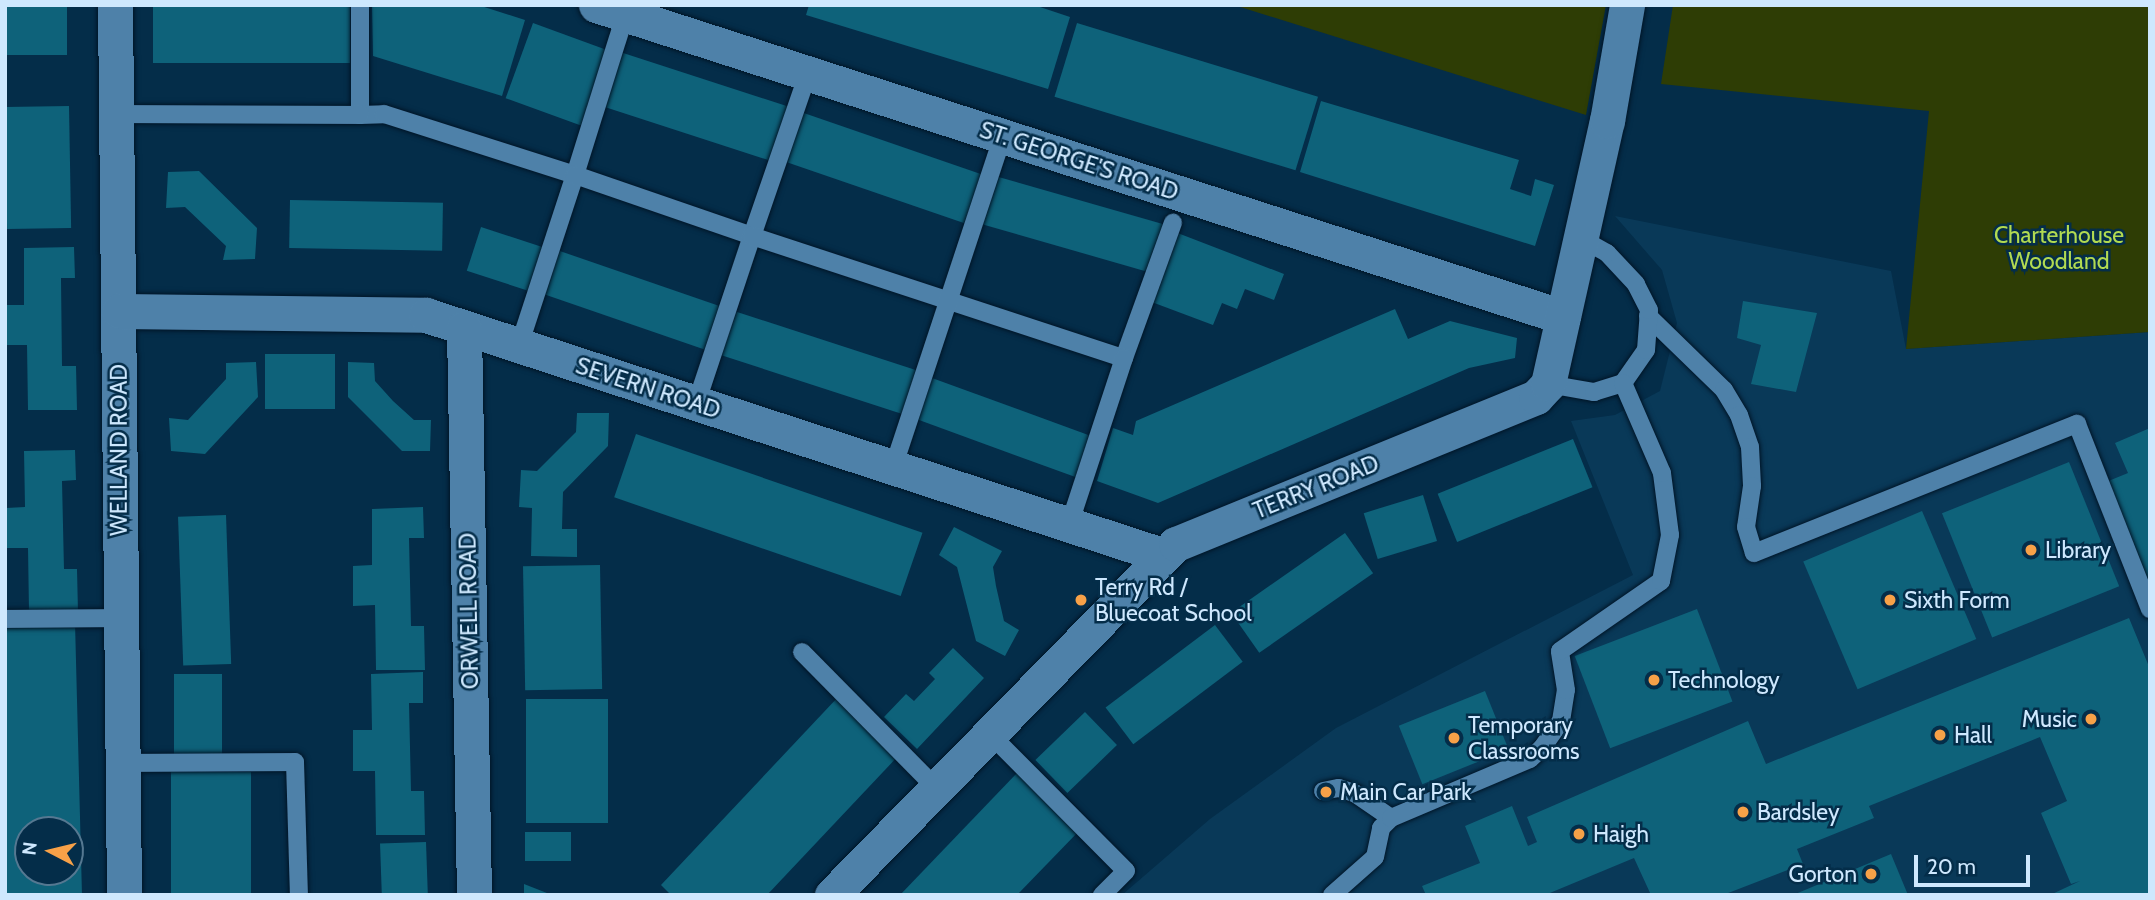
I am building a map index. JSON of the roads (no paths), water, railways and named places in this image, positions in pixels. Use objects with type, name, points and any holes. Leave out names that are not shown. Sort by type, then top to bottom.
[{"type":"street","name":"WELLAND ROAD","points":[[115,5],[124,895]]},
{"type":"street","points":[[1548,384],[1627,5]]},
{"type":"street","name":"ST. GEORGE'S ROAD","points":[[610,10],[1563,317]]},
{"type":"street","name":"SEVERN ROAD","points":[[119,311],[426,315],[1162,555]]},
{"type":"street","name":"ORWELL ROAD","points":[[464,328],[474,895]]},
{"type":"street","name":"TERRY ROAD","points":[[832,895],[1162,555],[1176,544],[1536,397],[1548,384]]},
{"type":"lane","points":[[360,5],[360,115]]},
{"type":"lane","points":[[519,346],[575,175],[610,10]]},
{"type":"lane","points":[[696,404],[808,73]]},
{"type":"lane","points":[[116,114],[384,114],[1124,358]]},
{"type":"lane","points":[[893,468],[952,301],[1003,136]]},
{"type":"lane","points":[[1069,525],[1124,358],[1173,223]]},
{"type":"lane","points":[[1548,384],[1594,392],[1623,383],[1646,351],[1648,316],[1636,284],[1607,253],[1580,238]]},
{"type":"lane","points":[[1648,316],[1724,390],[1739,415],[1749,447],[1752,486],[1746,527],[1754,553],[2077,424],[2150,609]]},
{"type":"lane","points":[[1332,895],[1375,857],[1381,828],[1391,818],[1530,759],[1554,734],[1561,720],[1566,690],[1560,651],[1661,581],[1670,535],[1662,473],[1623,383]]},
{"type":"lane","points":[[5,619],[120,618]]},
{"type":"lane","points":[[803,652],[936,788]]},
{"type":"lane","points":[[989,733],[1126,871],[1102,895]]},
{"type":"lane","points":[[122,763],[295,762],[299,895]]},
{"type":"lane","points":[[1323,791],[1339,788],[1356,794],[1391,818]]},
{"type":"place","name":"Library","points":[[2031,550]]},
{"type":"place","name":"Terry Rd / Bluecoat School","points":[[1081,600]]},
{"type":"place","name":"Sixth Form","points":[[1890,600]]},
{"type":"place","name":"Technology","points":[[1654,680]]},
{"type":"place","name":"Music","points":[[2091,719]]},
{"type":"place","name":"Hall","points":[[1940,735]]},
{"type":"place","name":"Temporary Classrooms","points":[[1454,738]]},
{"type":"place","name":"Main Car Park","points":[[1326,792]]},
{"type":"place","name":"Bardsley","points":[[1743,812]]},
{"type":"place","name":"Haigh","points":[[1579,834]]},
{"type":"place","name":"Gorton","points":[[1871,874]]},
{"type":"park label","name":"Charterhouse Woodland","points":[[2059,248]]}]
